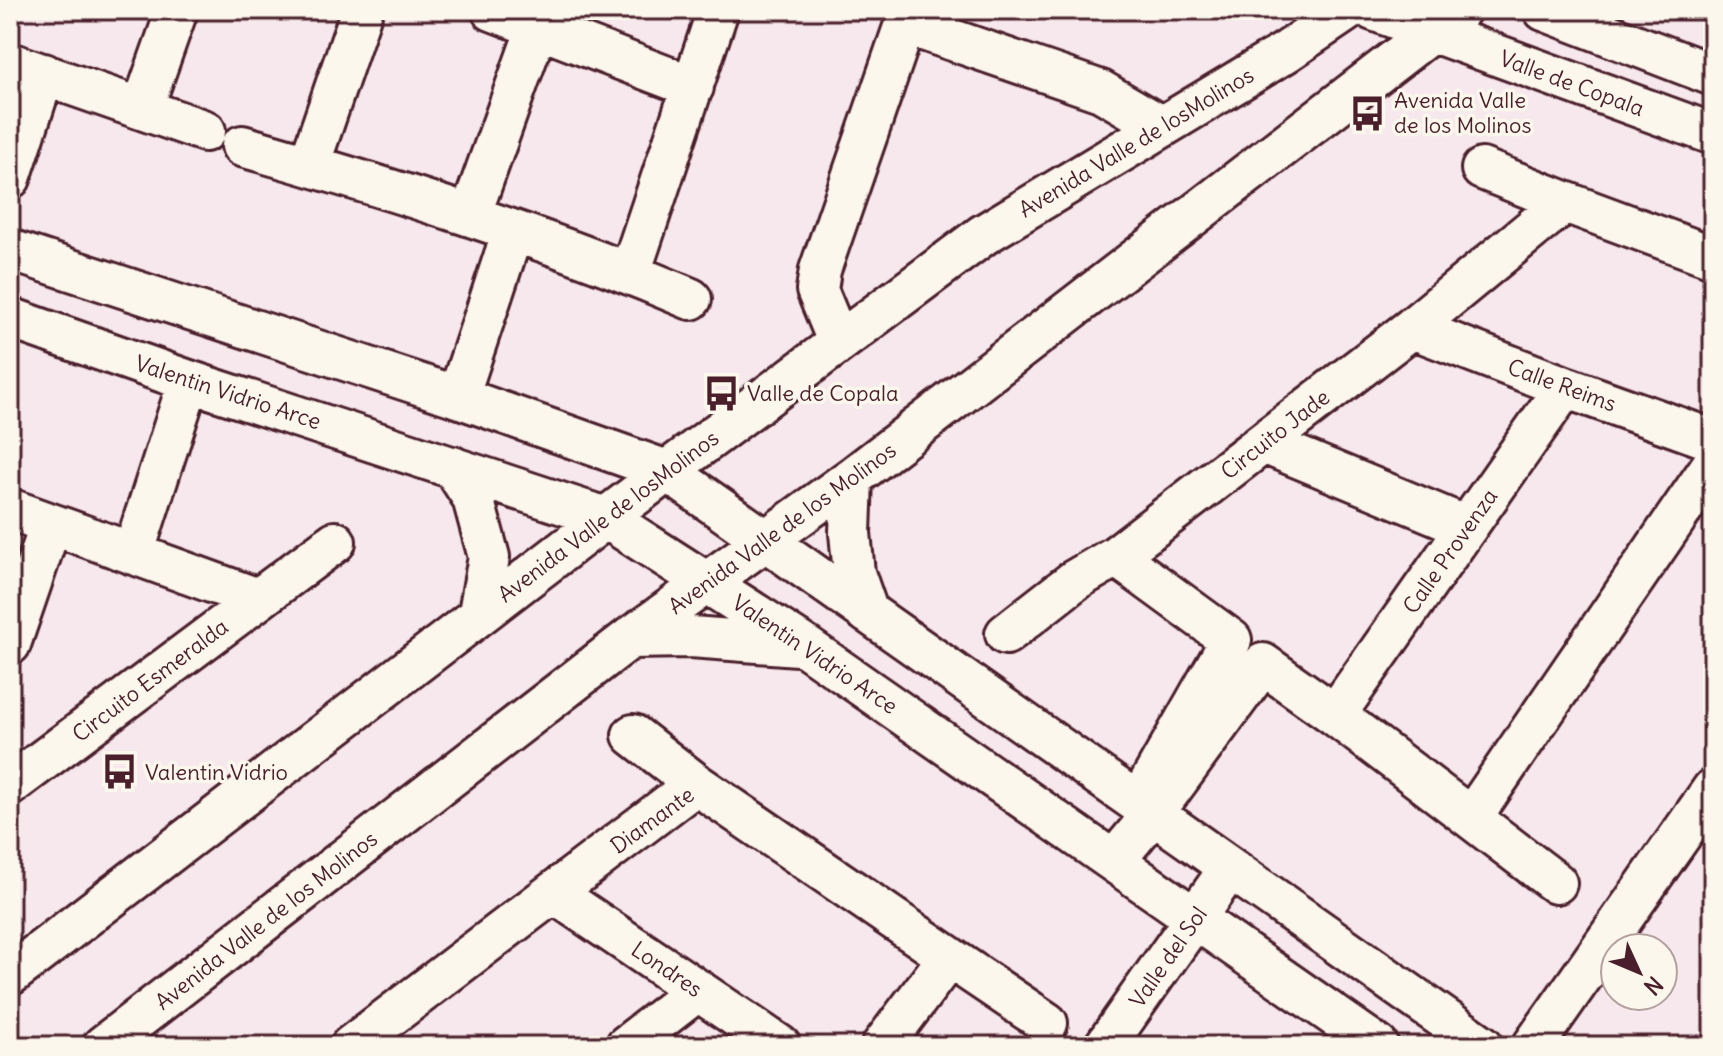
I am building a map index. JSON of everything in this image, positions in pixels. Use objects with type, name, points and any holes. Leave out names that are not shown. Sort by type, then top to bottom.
[{"type":"street","points":[[142,109],[177,10]]},
{"type":"street","points":[[309,165],[362,10]]},
{"type":"street","points":[[492,10],[693,87]]},
{"type":"street","points":[[630,273],[718,10]]},
{"type":"street","name":"Avenida Valle de losMolinos","points":[[10,975],[479,613],[983,235],[1286,52],[1348,10]]},
{"type":"street","name":"Valle de Copala","points":[[1373,10],[1446,21],[1713,134]]},
{"type":"street","points":[[1544,10],[1713,75]]},
{"type":"street","points":[[838,341],[817,290],[820,270],[908,17],[1101,91],[1161,126]]},
{"type":"street","name":"Avenida Valle de los Molinos","points":[[103,1046],[630,638],[852,478],[1446,21]]},
{"type":"street","points":[[470,216],[537,28]]},
{"type":"street","points":[[10,178],[27,68],[205,131]]},
{"type":"street","points":[[242,146],[470,216],[630,273],[691,299]]},
{"type":"street","points":[[1482,169],[1713,257]]},
{"type":"street","name":"Circuito Jade","points":[[1006,634],[1075,580],[1116,556],[1264,443],[1412,328],[1565,202]]},
{"type":"street","points":[[458,397],[513,231]]},
{"type":"street","points":[[10,250],[458,397],[667,471],[1483,1046]]},
{"type":"street","name":"Valentin Vidrio Arce","points":[[10,318],[189,381],[606,518],[805,646],[1378,1046]]},
{"type":"street","name":"Calle Reims","points":[[1412,328],[1713,440]]},
{"type":"street","points":[[133,554],[189,381]]},
{"type":"street","name":"Calle Provenza","points":[[1335,715],[1565,387]]},
{"type":"street","points":[[1264,443],[1467,527]]},
{"type":"street","points":[[1471,818],[1713,464]]},
{"type":"street","points":[[453,467],[473,498],[489,557],[479,613]]},
{"type":"street","points":[[852,478],[850,533],[854,573],[868,613]]},
{"type":"street","name":"Circuito Esmeralda","points":[[10,509],[258,599]]},
{"type":"street","points":[[10,644],[51,524]]},
{"type":"street","name":"Circuito Esmeralda","points":[[10,785],[26,756],[258,599],[335,542]]},
{"type":"street","points":[[1114,861],[1146,808],[1231,640],[1116,556]]},
{"type":"street","points":[[630,638],[691,637],[805,646]]},
{"type":"street","points":[[1146,808],[1263,664],[1556,883]]},
{"type":"street","points":[[633,735],[696,784]]},
{"type":"street","name":"Diamante","points":[[351,1046],[696,784],[1047,1023]]},
{"type":"street","points":[[1533,1046],[1713,789]]},
{"type":"street","name":"Valle del Sol","points":[[1105,1046],[1230,868]]},
{"type":"street","name":"Londres","points":[[554,893],[780,1046]]},
{"type":"street","points":[[882,1046],[949,957]]},
{"type":"street","points":[[626,1046],[698,990]]},
{"type":"place","name":"Avenida Valle de los Molinos","points":[[1368,113]]},
{"type":"place","name":"Valle de Copala","points":[[721,393]]},
{"type":"place","name":"Valentin Vidrio","points":[[119,772]]}]
